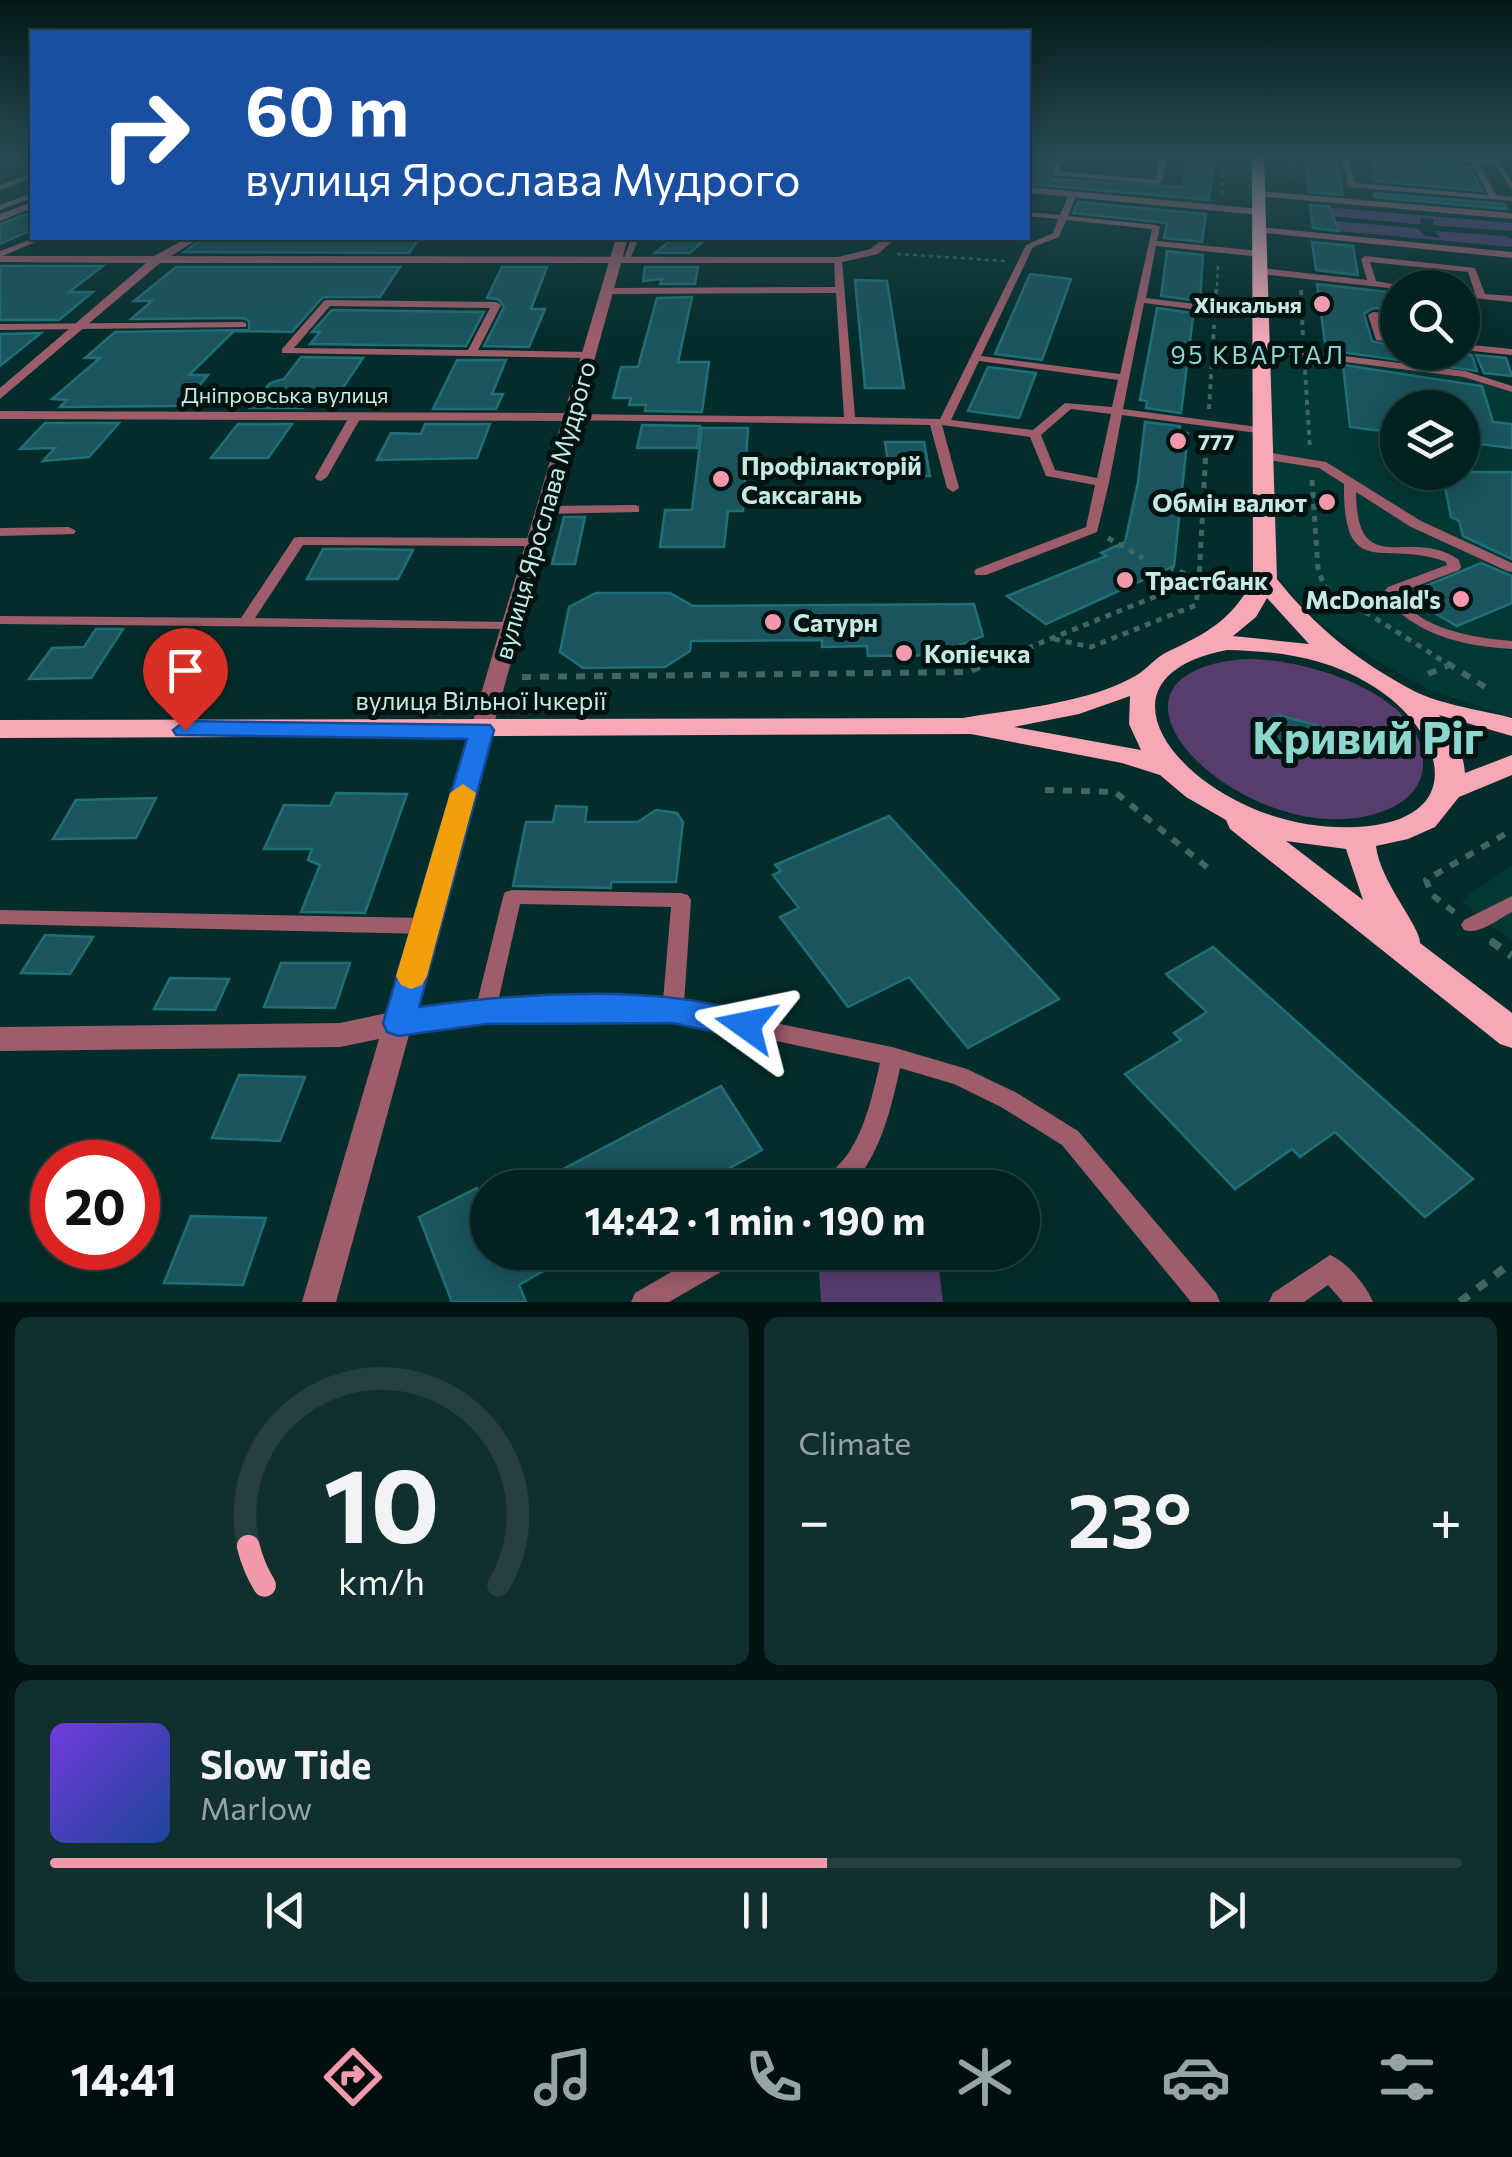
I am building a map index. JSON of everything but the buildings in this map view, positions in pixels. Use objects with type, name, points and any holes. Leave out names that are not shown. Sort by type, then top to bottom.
[{"type":"main road","points":[[1201,648],[1248,612],[1264,580],[1266,456],[1260,219]]},
{"type":"main road","points":[[1264,580],[1298,622],[1348,664],[1408,698],[1512,727]]},
{"type":"main road","points":[[963,726],[1070,708],[1148,680],[1170,660],[1227,643],[1286,646],[1348,664]]},
{"type":"main road","points":[[1148,680],[1140,712],[1144,730],[1170,768],[1512,1032]]},
{"type":"main road","points":[[1208,798],[1282,828],[1360,838],[1421,822],[1440,807],[1452,788],[1450,752],[1434,724],[1408,698]]},
{"type":"main road","points":[[963,726],[1124,754],[1170,768]]},
{"type":"main road","name":"вулиця Вільної Ічкерії","points":[[0,729],[963,726]]},
{"type":"main road","points":[[1452,788],[1512,764]]},
{"type":"main road","points":[[1360,838],[1360,855],[1373,893],[1420,960]]},
{"type":"street","points":[[1260,230],[1512,255]]},
{"type":"street","points":[[0,395],[157,259],[190,240]]},
{"type":"street","name":"вулиця Ярослава Мудрого","points":[[320,1302],[622,240]]},
{"type":"street","points":[[0,256],[838,260],[874,252],[888,240]]},
{"type":"street","name":"Дніпровська вулиця","points":[[0,416],[569,417]]},
{"type":"street","points":[[0,1039],[340,1035],[398,1023]]},
{"type":"lane","points":[[952,488],[940,422],[976,358],[1030,245],[1056,235],[1063,219]]},
{"type":"lane","points":[[981,572],[1092,529],[1156,227],[1071,219]]},
{"type":"lane","points":[[0,256],[36,240]]},
{"type":"lane","points":[[620,257],[634,240]]},
{"type":"lane","points":[[1152,244],[1261,263],[1300,275],[1380,283]]},
{"type":"lane","points":[[1423,246],[1429,266]]},
{"type":"lane","points":[[1372,282],[1365,259],[1472,270],[1481,296],[1508,299],[1512,314]]},
{"type":"lane","points":[[838,260],[850,420]]},
{"type":"lane","points":[[605,290],[840,290]]},
{"type":"lane","points":[[1139,300],[1262,314]]},
{"type":"lane","points":[[471,353],[496,305],[327,304],[286,351],[587,355]]},
{"type":"lane","points":[[1380,306],[1373,315],[1380,338]]},
{"type":"lane","points":[[0,327],[243,325]]},
{"type":"lane","points":[[1480,349],[1512,352]]},
{"type":"lane","points":[[1263,350],[1464,374],[1512,389]]},
{"type":"lane","points":[[976,358],[1122,377]]},
{"type":"lane","points":[[1462,370],[1464,374]]},
{"type":"lane","points":[[569,417],[940,422],[1035,434],[1069,405],[1265,431]]},
{"type":"lane","points":[[321,477],[355,416]]},
{"type":"lane","points":[[1035,434],[1050,472],[1103,483]]},
{"type":"lane","points":[[1266,456],[1311,462],[1416,524],[1512,568]]},
{"type":"lane","points":[[1350,483],[1347,517],[1362,540],[1391,553],[1428,551],[1452,560],[1454,567],[1393,590],[1392,599],[1453,638],[1512,645]]},
{"type":"lane","points":[[543,510],[636,509]]},
{"type":"lane","points":[[0,532],[69,530]]},
{"type":"lane","points":[[244,624],[299,541],[534,542]]},
{"type":"lane","points":[[0,620],[512,625]]},
{"type":"lane","points":[[486,1010],[512,897],[680,900],[673,1010]]},
{"type":"lane","points":[[1471,925],[1512,903]]},
{"type":"lane","points":[[0,918],[426,926]]},
{"type":"lane","points":[[398,1023],[486,1010],[673,1010],[892,1056],[960,1076],[1070,1138],[1207,1302]]},
{"type":"lane","points":[[850,1170],[879,1114],[892,1056]]},
{"type":"lane","points":[[1282,1302],[1330,1268],[1360,1302]]},
{"type":"lane","points":[[644,1302],[700,1270]]},
{"type":"path","points":[[874,252],[1020,262]]},
{"type":"path","points":[[1300,275],[1318,568],[1324,586],[1485,686]]},
{"type":"path","points":[[1092,529],[1142,558]]},
{"type":"path","points":[[1050,638],[1091,647],[1196,606],[1198,578],[1171,568]]},
{"type":"path","points":[[1428,674],[1449,665]]},
{"type":"path","points":[[1045,790],[1116,792],[1208,868]]},
{"type":"path","points":[[1426,880],[1512,830]]},
{"type":"path","points":[[1460,1302],[1512,1262]]},
{"type":"shaded area","points":[[1361,219],[1420,219],[1421,224]]},
{"type":"shaded area","points":[[1431,219],[1512,223],[1512,231],[1433,225],[1434,219]]},
{"type":"shaded area","points":[[1333,221],[1416,228],[1426,236],[1440,238],[1435,231],[1505,236],[1512,239],[1512,247],[1328,230]]},
{"type":"shaded area","points":[[1263,349],[1380,363],[1380,370],[1465,374],[1512,389],[1512,717],[1431,691],[1371,658],[1311,616],[1278,578],[1266,550]]},
{"type":"shaded area","points":[[1243,659],[1295,664],[1326,672],[1383,699],[1405,718],[1419,740],[1423,766],[1414,791],[1393,807],[1342,819],[1289,813],[1239,792],[1199,763],[1174,730],[1169,698],[1190,673]]},
{"type":"shaded area","points":[[1512,864],[1512,941],[1461,901]]},
{"type":"shaded area","points":[[819,1270],[939,1270],[943,1302],[821,1302]]},
{"type":"slow traffic","points":[[411,976],[463,793]]},
{"type":"place","name":"Хінкальня","points":[[1322,304]]},
{"type":"place","name":"777","points":[[1178,441]]},
{"type":"place","name":"Профілакторій Саксагань","points":[[721,479]]},
{"type":"place","name":"Обмін валют","points":[[1327,502]]},
{"type":"place","name":"Трастбанк","points":[[1125,580]]},
{"type":"place","name":"McDonald's","points":[[1461,599]]},
{"type":"place","name":"Сатурн","points":[[773,622]]},
{"type":"place","name":"Копієчка","points":[[904,653]]},
{"type":"district","name":"95 КВАРТАЛ","points":[[1258,354]]},
{"type":"district","name":"Кривий Ріг","points":[[1368,735]]},
{"type":"route","points":[[185,730],[481,730],[398,1023],[486,1010],[673,1010],[746,1025]]}]
